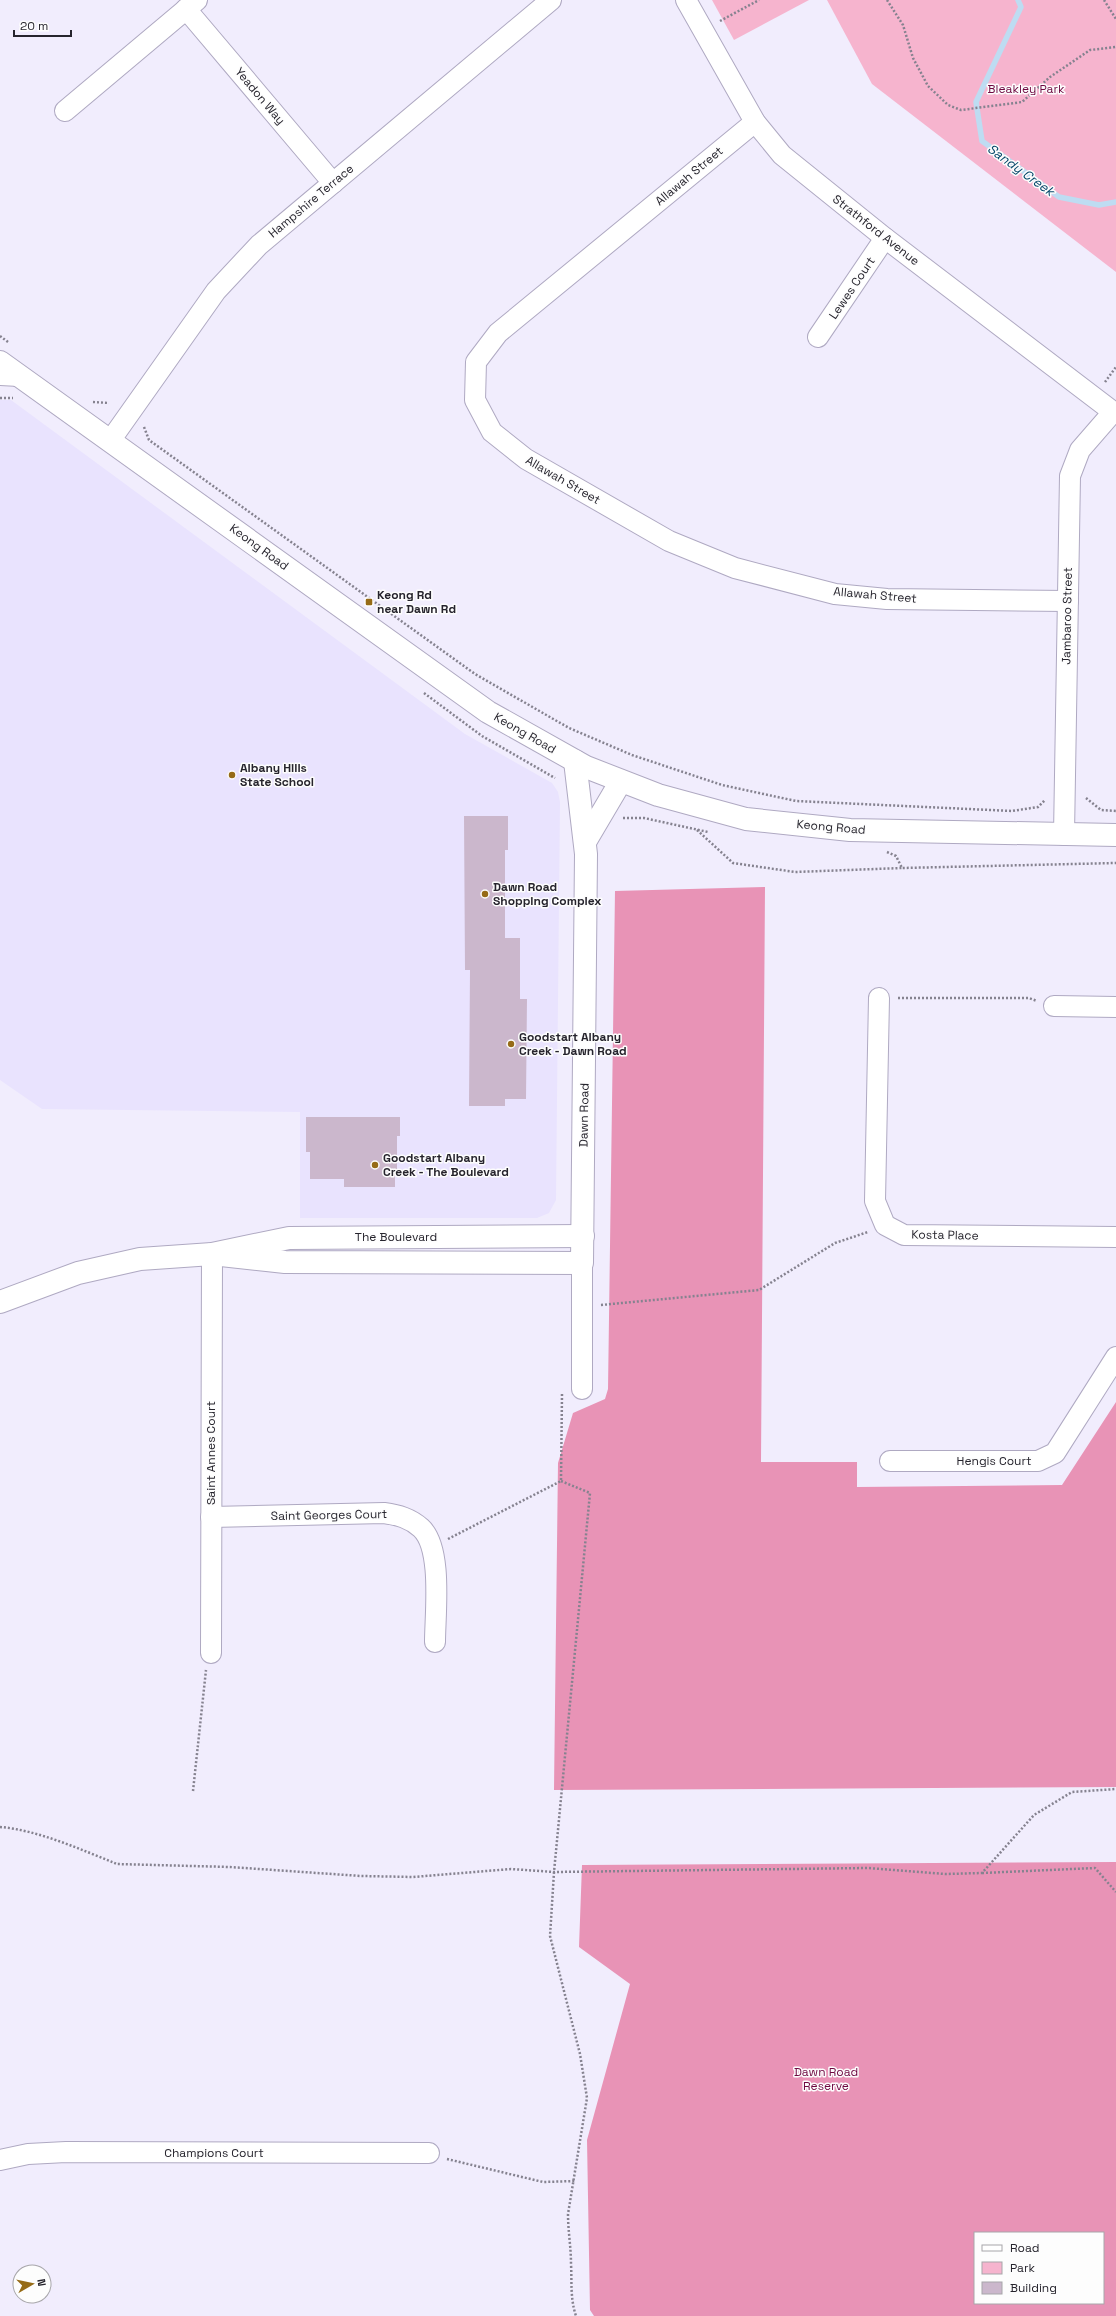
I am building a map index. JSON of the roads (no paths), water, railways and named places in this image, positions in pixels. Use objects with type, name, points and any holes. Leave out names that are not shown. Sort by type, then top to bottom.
[{"type":"street","name":"Hampshire Terrace","points":[[110,441],[216,291],[259,245],[551,0]]},
{"type":"street","name":"Strathford Avenue","points":[[686,0],[755,122],[782,155],[885,238],[1095,396],[1115,413]]},
{"type":"street","name":"Yeadon Way","points":[[192,5],[333,183]]},
{"type":"street","points":[[65,111],[192,5]]},
{"type":"street","name":"Allawah Street","points":[[755,122],[498,333],[476,362],[475,400],[492,432],[526,459],[669,541],[735,568],[835,594],[872,597],[1068,601]]},
{"type":"street","name":"Lewes Court","points":[[818,337],[885,238]]},
{"type":"street","name":"Keong Road","points":[[0,362],[488,712],[575,761],[621,781],[658,795],[746,819],[850,830],[1116,835]]},
{"type":"street","name":"Jambaroo Street","points":[[1064,835],[1070,476],[1080,450],[1115,413]]},
{"type":"street","name":"Dawn Road","points":[[572,1388],[582,1307],[585,842],[575,761]]},
{"type":"street","points":[[585,842],[621,781]]},
{"type":"street","name":"Kosta Place","points":[[879,998],[875,1201],[885,1226],[904,1235],[1116,1237]]},
{"type":"street","points":[[1054,1006],[1116,1007]]},
{"type":"street","name":"The Boulevard","points":[[0,1302],[78,1273],[140,1259],[212,1254],[289,1238],[583,1236]]},
{"type":"street","name":"The Boulevard","points":[[212,1254],[285,1262],[582,1263]]},
{"type":"street","name":"Saint Annes Court","points":[[211,1653],[212,1254]]},
{"type":"street","name":"Hengis Court","points":[[890,1460],[1038,1461],[1055,1453],[1116,1357]]},
{"type":"street","name":"Saint Georges Court","points":[[211,1517],[384,1513],[402,1516],[422,1529],[429,1540],[435,1567],[435,1642]]},
{"type":"street","name":"Champions Court","points":[[0,2160],[28,2154],[66,2152],[429,2153]]},
{"type":"lane","points":[[0,380],[27,381]]},
{"type":"waterway","name":"Sandy Creek","points":[[1018,0],[1021,7],[976,102],[982,141],[1059,197],[1099,205],[1116,202]]},
{"type":"place","name":"Keong Rd near Dawn Rd","points":[[369,602]]},
{"type":"place","name":"Albany Hills State School","points":[[232,775]]},
{"type":"place","name":"Dawn Road Shopping Complex","points":[[485,894]]},
{"type":"place","name":"Goodstart Albany Creek - Dawn Road","points":[[511,1044]]},
{"type":"place","name":"Goodstart Albany Creek - The Boulevard","points":[[375,1165]]},
{"type":"park label","name":"Bleakley Park","points":[[1026,89]]},
{"type":"park label","name":"Dawn Road Reserve","points":[[826,2079]]}]
